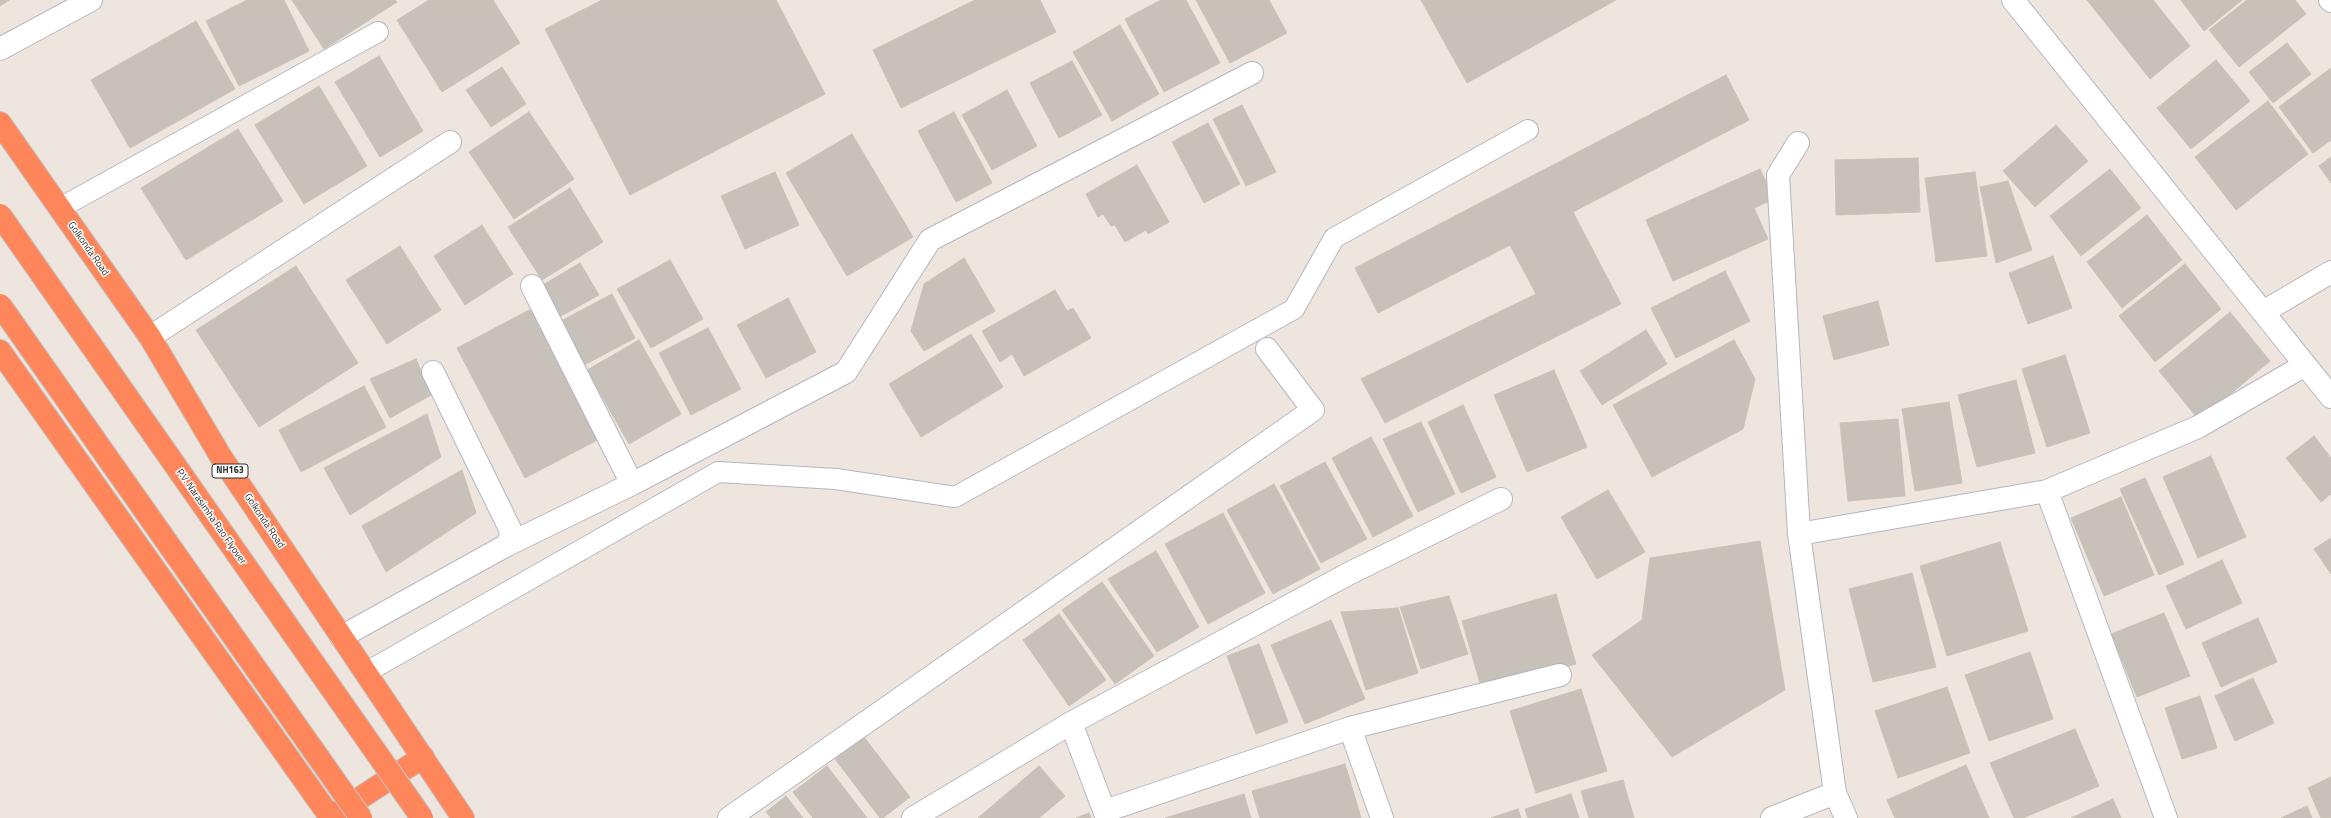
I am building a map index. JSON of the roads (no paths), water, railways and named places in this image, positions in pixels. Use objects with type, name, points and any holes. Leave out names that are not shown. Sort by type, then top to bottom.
[{"type":"highway","name":"Golkonda Road","points":[[0,123],[150,337],[221,457],[463,818]]},
{"type":"highway","name":"P.V. Narasimha Rao Flyover","points":[[0,215],[422,818]]},
{"type":"highway","points":[[0,305],[361,818]]},
{"type":"highway","points":[[0,351],[330,818],[423,757]]},
{"type":"street","points":[[0,49],[91,0]]},
{"type":"street","points":[[2013,0],[2331,397]]},
{"type":"street","points":[[341,637],[506,546],[632,484],[846,372],[930,240],[1252,73]]},
{"type":"street","points":[[150,337],[450,142]]},
{"type":"street","points":[[1798,143],[1778,175],[1799,534],[1835,793],[1846,818]]},
{"type":"street","points":[[2262,312],[2331,272]]},
{"type":"street","points":[[532,286],[632,484]]},
{"type":"street","points":[[729,818],[1313,410],[1267,349]]},
{"type":"street","points":[[1799,534],[2047,491],[2198,427],[2305,365]]},
{"type":"street","points":[[433,372],[510,529],[511,535],[506,546]]},
{"type":"street","points":[[2047,491],[2166,818]]},
{"type":"street","points":[[913,818],[1071,723],[1350,573],[1501,500]]},
{"type":"street","points":[[1071,723],[1106,814],[1350,728],[1560,675]]},
{"type":"street","points":[[1350,728],[1382,818]]},
{"type":"street","points":[[1772,818],[1835,793]]},
{"type":"lane","points":[[60,208],[378,32]]},
{"type":"lane","points":[[365,673],[718,472],[836,479],[955,497],[1294,309],[1334,238],[1528,130]]}]
